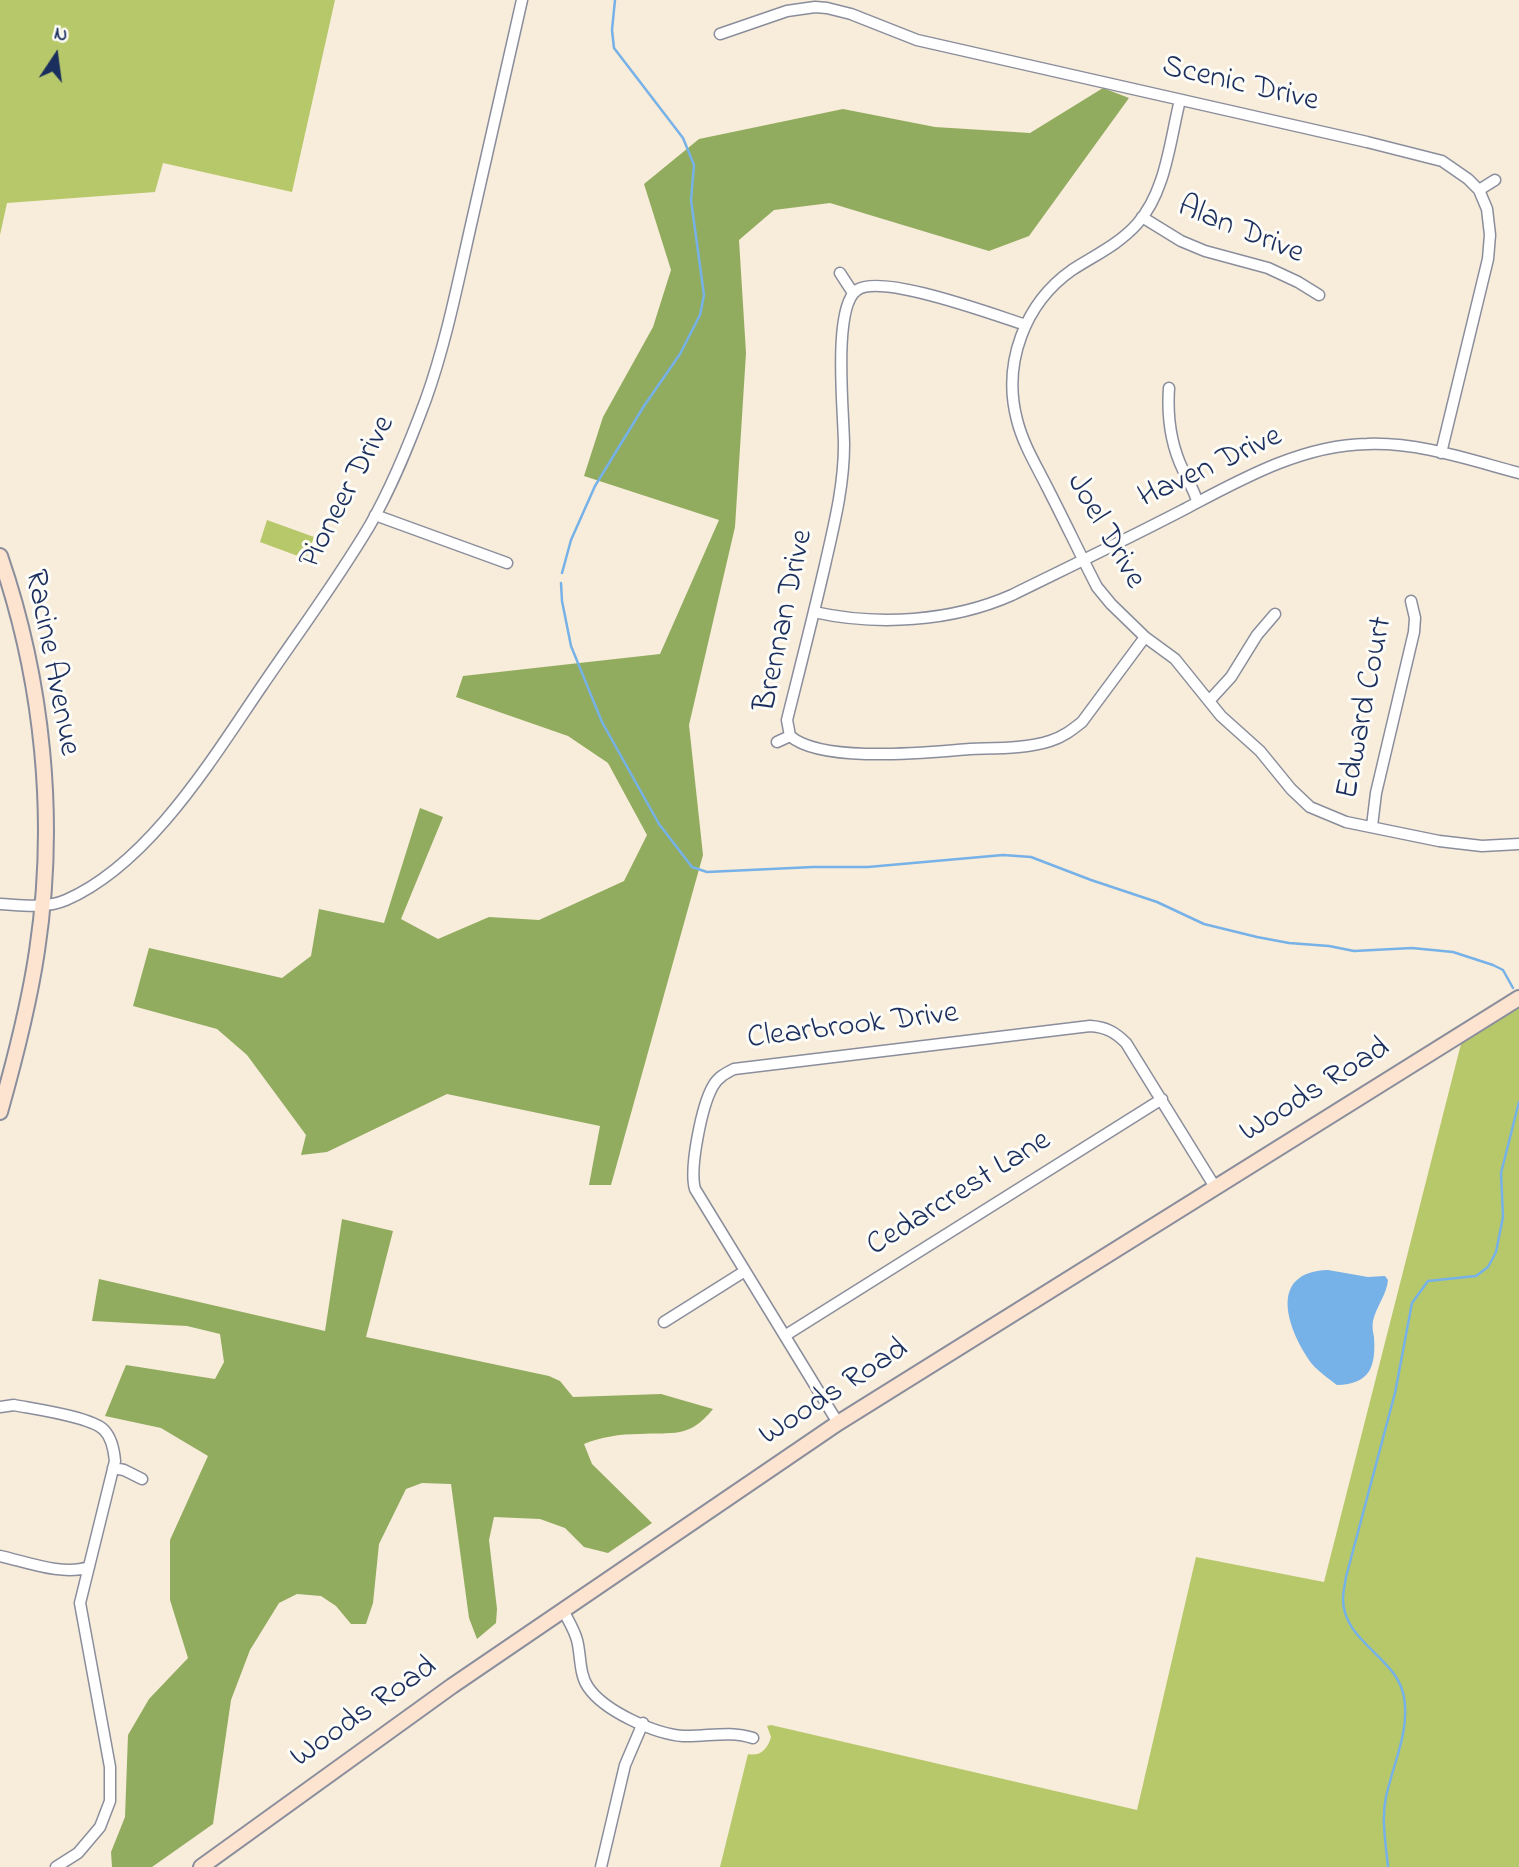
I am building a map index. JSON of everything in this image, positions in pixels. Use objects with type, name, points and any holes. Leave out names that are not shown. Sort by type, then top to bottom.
[{"type":"street","name":"Pioneer Drive","points":[[0,904],[42,905],[66,900],[107,876],[153,835],[245,711],[330,588],[375,515],[409,443],[438,360],[522,0]]},
{"type":"street","name":"Scenic Drive","points":[[720,34],[788,11],[827,8],[851,14],[918,40],[1432,158],[1451,167],[1479,190]]},
{"type":"street","name":"Joel Drive","points":[[1180,100],[1163,174],[1150,206],[1118,242],[1062,278],[1043,298],[1026,325],[1017,346],[1013,373],[1017,420],[1026,445],[1097,587],[1145,637],[1175,659],[1221,716],[1260,751],[1291,789],[1310,807],[1332,818],[1464,845],[1519,844]]},
{"type":"street","points":[[1441,453],[1488,259],[1488,209],[1479,190],[1494,180]]},
{"type":"street","name":"Alan Drive","points":[[1142,217],[1181,242],[1268,268],[1319,295]]},
{"type":"street","points":[[840,273],[853,293],[869,285],[905,289],[1026,325]]},
{"type":"street","name":"Brennan Drive","points":[[853,293],[846,310],[841,373],[844,444],[841,486],[787,720],[790,736],[805,744],[870,755],[1010,747],[1048,742],[1072,731],[1082,722],[1145,637]]},
{"type":"street","points":[[1169,388],[1167,410],[1170,435],[1197,501]]},
{"type":"street","name":"Haven Drive","points":[[814,612],[865,620],[934,616],[1001,600],[1197,501],[1285,461],[1336,447],[1380,444],[1441,453],[1519,473]]},
{"type":"street","points":[[375,515],[508,563]]},
{"type":"street","name":"Racine Avenue","points":[[0,556],[23,634],[42,746],[45,802],[42,905],[34,970],[0,1112]]},
{"type":"street","name":"Edward Court","points":[[1372,826],[1376,793],[1414,632],[1412,601]]},
{"type":"street","points":[[1209,701],[1231,677],[1257,635],[1275,614]]},
{"type":"street","points":[[777,742],[790,736]]},
{"type":"street","name":"Woods Road","points":[[201,1867],[358,1752],[838,1423],[1519,998]]},
{"type":"street","name":"Clearbrook Drive","points":[[838,1423],[700,1199],[693,1180],[695,1152],[710,1092],[718,1078],[734,1069],[1098,1026],[1116,1032],[1126,1043],[1215,1187]]},
{"type":"street","name":"Cedarcrest Lane","points":[[786,1335],[1162,1100]]},
{"type":"street","points":[[664,1322],[745,1271]]},
{"type":"street","points":[[0,1407],[14,1405],[95,1423],[106,1432],[114,1447],[113,1468],[80,1603],[110,1767],[110,1801],[100,1827],[78,1853],[56,1867]]},
{"type":"street","points":[[113,1468],[142,1479]]},
{"type":"street","points":[[0,1556],[60,1568],[79,1570],[89,1567]]},
{"type":"street","points":[[563,1610],[576,1636],[582,1673],[588,1687],[606,1707],[666,1733],[682,1736],[738,1733],[753,1738]]},
{"type":"street","points":[[601,1867],[625,1765],[643,1723]]},
{"type":"green space","points":[[0,0],[335,0],[292,192],[163,163],[155,192],[7,203],[0,235]]},
{"type":"green space","points":[[1103,88],[1129,98],[1029,236],[989,251],[830,203],[774,210],[739,240],[746,353],[735,527],[689,725],[703,855],[611,1185],[589,1185],[600,1126],[447,1094],[327,1152],[301,1155],[306,1135],[247,1055],[217,1029],[133,1006],[149,948],[282,978],[311,956],[319,909],[384,923],[420,808],[443,817],[401,919],[438,939],[489,917],[539,920],[624,881],[647,835],[608,763],[568,736],[456,697],[463,676],[660,654],[719,520],[584,476],[603,417],[653,327],[671,270],[644,184],[699,139],[843,109],[935,127],[1030,133]]},
{"type":"green space","points":[[267,520],[314,537],[306,559],[260,542]]},
{"type":"green space","points":[[1519,1004],[1519,1867],[720,1867],[748,1754],[760,1753],[766,1748],[771,1737],[767,1726],[771,1725],[1137,1810],[1196,1557],[1324,1582],[1462,1040]]},
{"type":"green space","points":[[342,1219],[393,1231],[366,1337],[549,1376],[560,1381],[573,1397],[661,1394],[713,1409],[688,1430],[618,1435],[584,1444],[592,1464],[652,1523],[608,1553],[584,1547],[565,1528],[540,1519],[494,1517],[489,1540],[497,1609],[496,1623],[477,1639],[469,1618],[451,1484],[422,1483],[406,1489],[379,1544],[373,1603],[366,1624],[351,1624],[336,1606],[321,1596],[297,1594],[279,1603],[250,1650],[231,1700],[213,1824],[152,1867],[112,1867],[111,1852],[125,1817],[128,1735],[149,1699],[188,1658],[170,1600],[170,1540],[208,1456],[161,1428],[105,1416],[126,1365],[215,1379],[224,1362],[220,1334],[187,1326],[92,1321],[99,1279],[325,1331]]},
{"type":"water","points":[[1328,1270],[1368,1277],[1385,1276],[1388,1280],[1373,1321],[1372,1365],[1364,1377],[1348,1384],[1337,1385],[1312,1364],[1303,1351],[1290,1320],[1289,1292],[1296,1281],[1309,1273]]},
{"type":"waterway","points":[[562,573],[571,540],[595,486],[644,406],[680,354],[700,315],[704,295],[691,200],[694,165],[683,138],[614,48],[612,30],[615,0]]},
{"type":"waterway","points":[[561,583],[571,646],[602,722],[659,824],[692,867],[707,872],[868,867],[1003,855],[1031,857],[1157,902],[1204,924],[1289,943],[1354,951],[1412,948],[1453,952],[1503,970],[1513,988]]},
{"type":"waterway","points":[[1388,1867],[1384,1814],[1403,1735],[1404,1697],[1392,1671],[1360,1638],[1345,1614],[1343,1599],[1346,1577],[1395,1393],[1412,1303],[1428,1281],[1476,1276],[1488,1267],[1496,1252],[1503,1217],[1501,1173],[1519,1102]]}]
